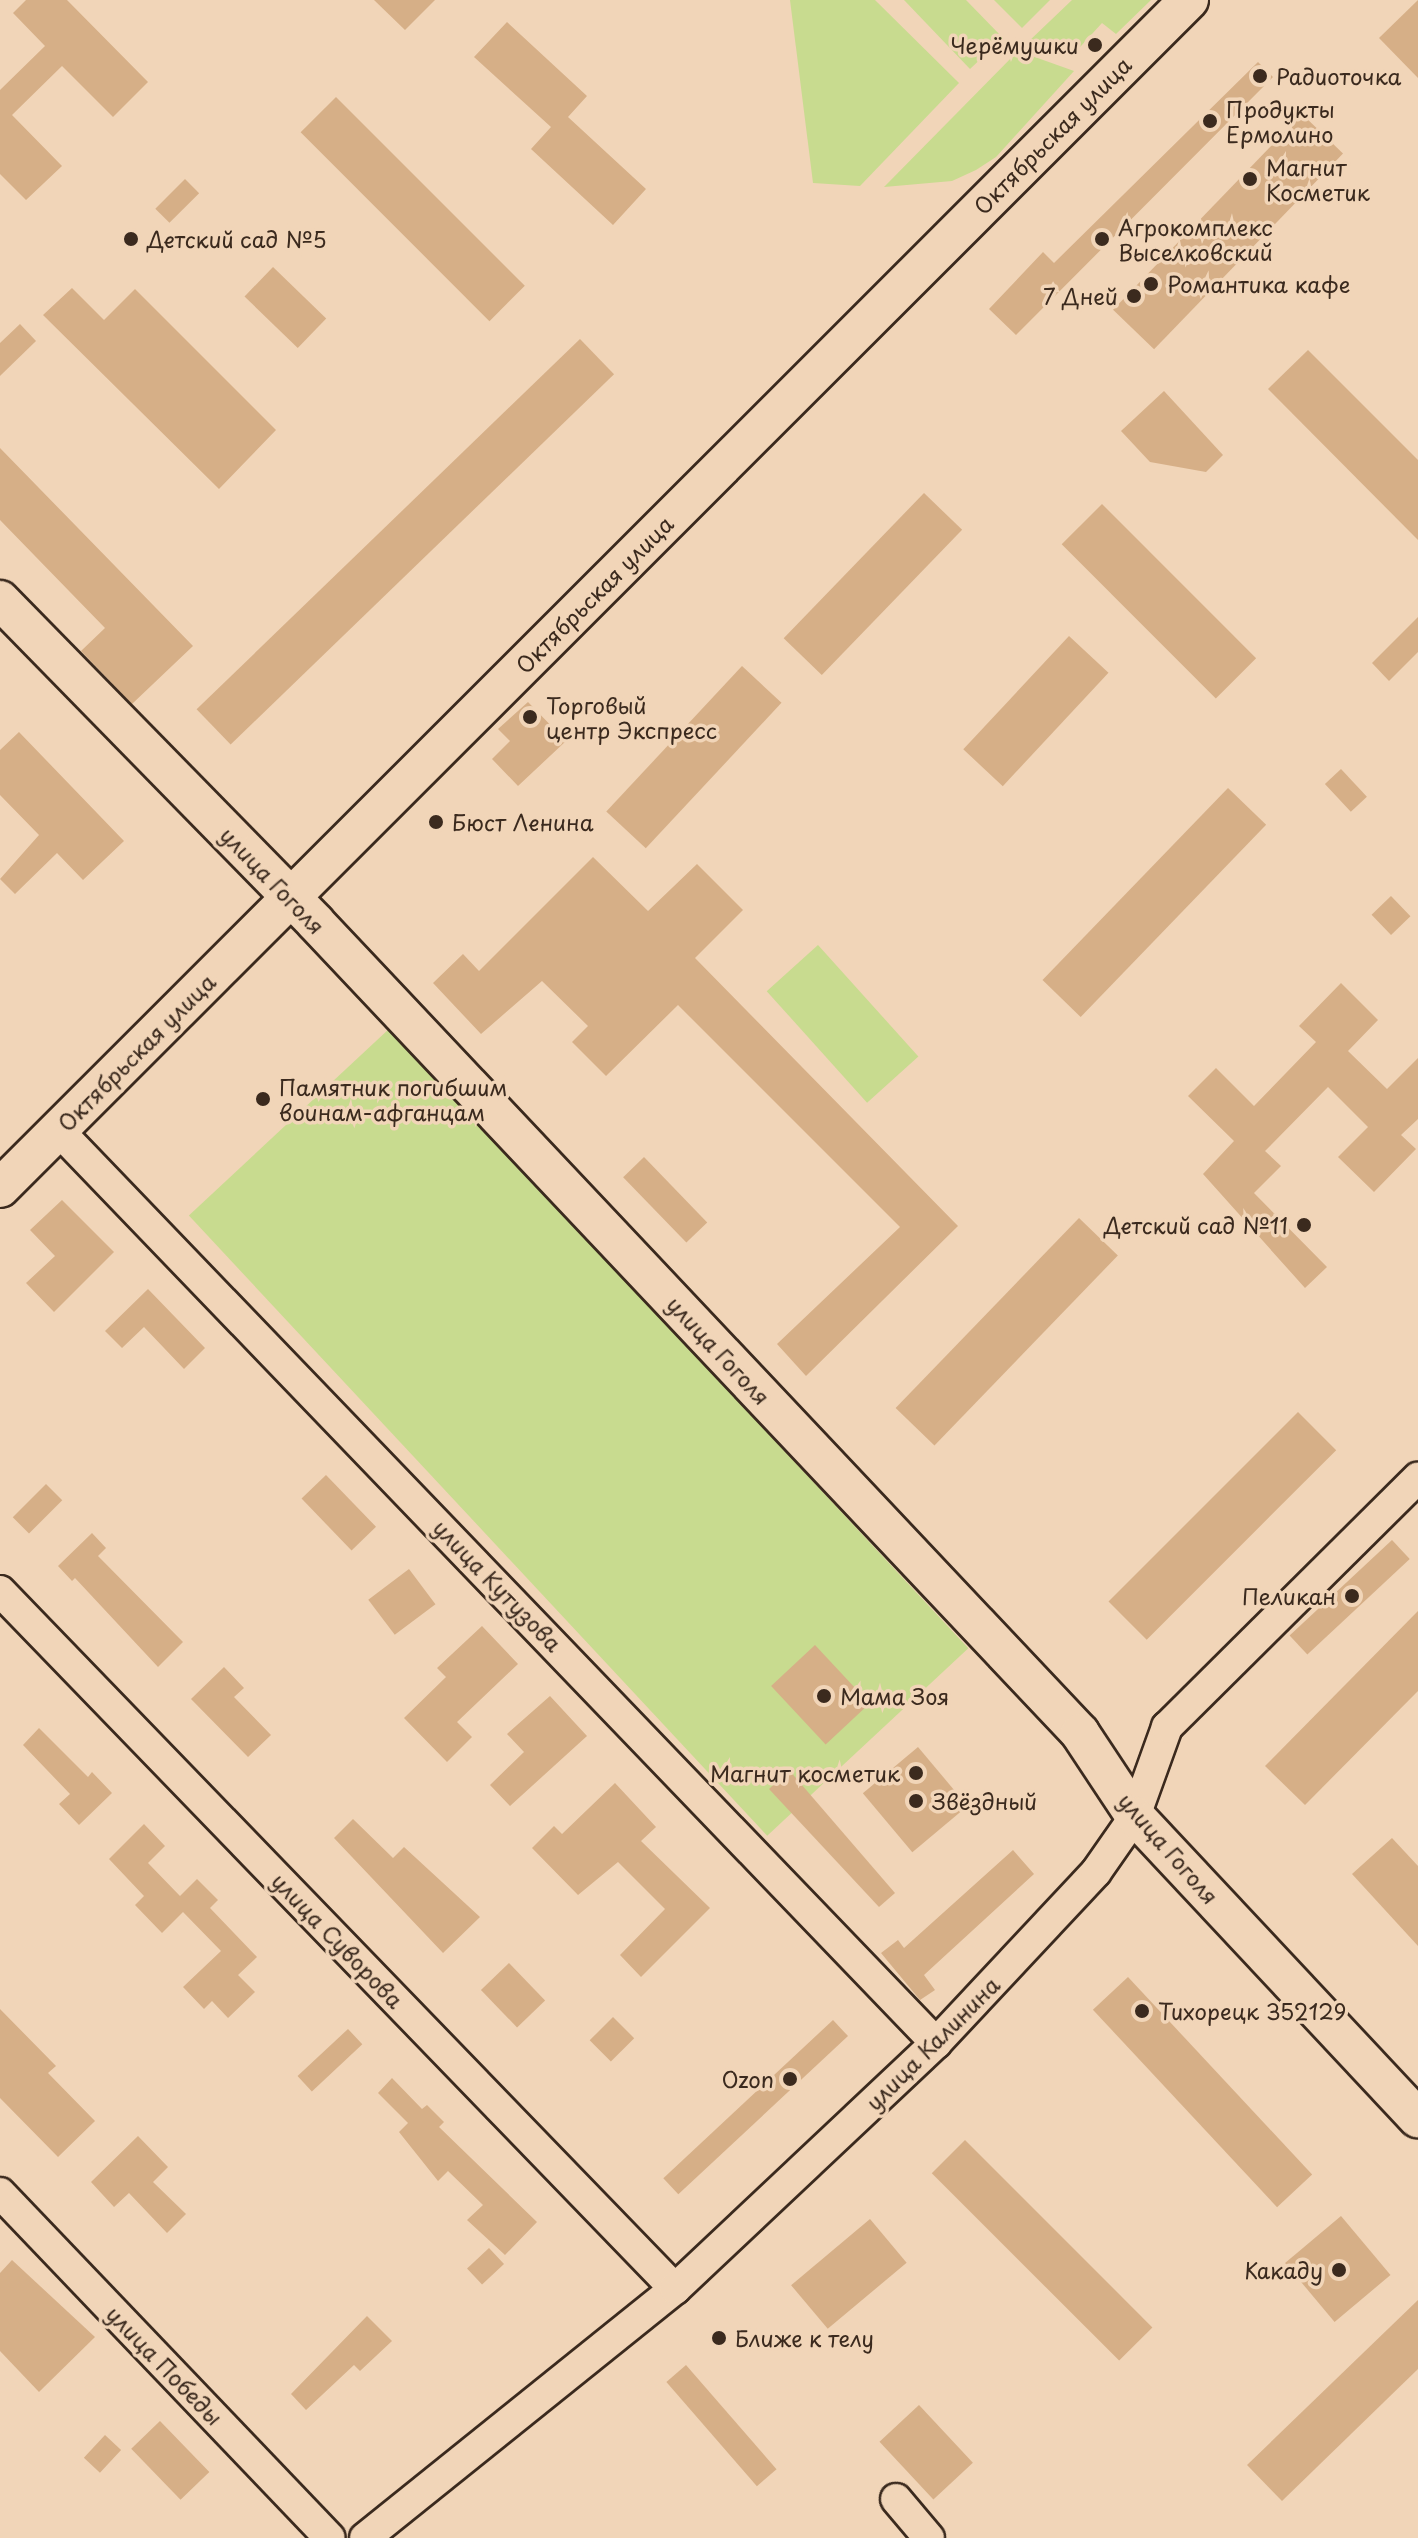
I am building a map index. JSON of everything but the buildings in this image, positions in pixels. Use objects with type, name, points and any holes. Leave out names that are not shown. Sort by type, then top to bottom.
[{"type":"main road","name":"Октябрьская улица","points":[[0,1188],[1189,0]]},
{"type":"main road","name":"улица Гоголя","points":[[0,600],[292,898],[1080,1733],[1135,1816],[1418,2118]]},
{"type":"street","name":"улица Кутузова","points":[[58,1130],[936,2043]]},
{"type":"street","name":"улица Калинина","points":[[365,2538],[675,2289],[936,2043],[1096,1872],[1135,1816],[1167,1727],[1418,1478]]},
{"type":"street","name":"улица Суворова","points":[[0,1591],[675,2289]]},
{"type":"street","name":"улица Победы","points":[[0,2193],[330,2538]]},
{"type":"street","points":[[896,2499],[929,2538]]},
{"type":"green space","points":[[790,0],[875,0],[959,83],[860,186],[813,183]]},
{"type":"green space","points":[[904,0],[966,0],[1003,38],[970,69]]},
{"type":"green space","points":[[994,0],[1050,0],[1022,28]]},
{"type":"green space","points":[[1072,0],[1151,0],[1116,34],[1102,23],[1071,57],[1028,42]]},
{"type":"green space","points":[[1018,51],[1074,71],[996,157],[976,170],[952,181],[884,187]]},
{"type":"green space","points":[[818,945],[918,1056],[867,1103],[767,991]]},
{"type":"green space","points":[[390,1028],[968,1648],[767,1836],[189,1216]]},
{"type":"place","name":"Черёмушки","points":[[1095,45]]},
{"type":"place","name":"Радиоточка","points":[[1260,76]]},
{"type":"place","name":"Продукты Ермолино","points":[[1210,121]]},
{"type":"place","name":"Магнит Косметик","points":[[1250,179]]},
{"type":"place","name":"Детский сад №5","points":[[131,239]]},
{"type":"place","name":"Агрокомплекс Выселковский","points":[[1102,239]]},
{"type":"place","name":"Романтика кафе","points":[[1151,284]]},
{"type":"place","name":"7 Дней","points":[[1134,296]]},
{"type":"place","name":"Торговый центр Экспресс","points":[[530,717]]},
{"type":"place","name":"Бюст Ленина","points":[[436,822]]},
{"type":"place","name":"Памятник погибшим воинам-афганцам","points":[[263,1099]]},
{"type":"place","name":"Детский сад №11","points":[[1304,1225]]},
{"type":"place","name":"Пеликан","points":[[1352,1596]]},
{"type":"place","name":"Мама Зоя","points":[[824,1696]]},
{"type":"place","name":"Магнит косметик","points":[[916,1773]]},
{"type":"place","name":"Звёздный","points":[[916,1801]]},
{"type":"place","name":"Тихорецк 352129","points":[[1142,2011]]},
{"type":"place","name":"Ozon","points":[[790,2079]]},
{"type":"place","name":"Какаду","points":[[1339,2270]]},
{"type":"place","name":"Ближе к телу","points":[[719,2338]]}]
